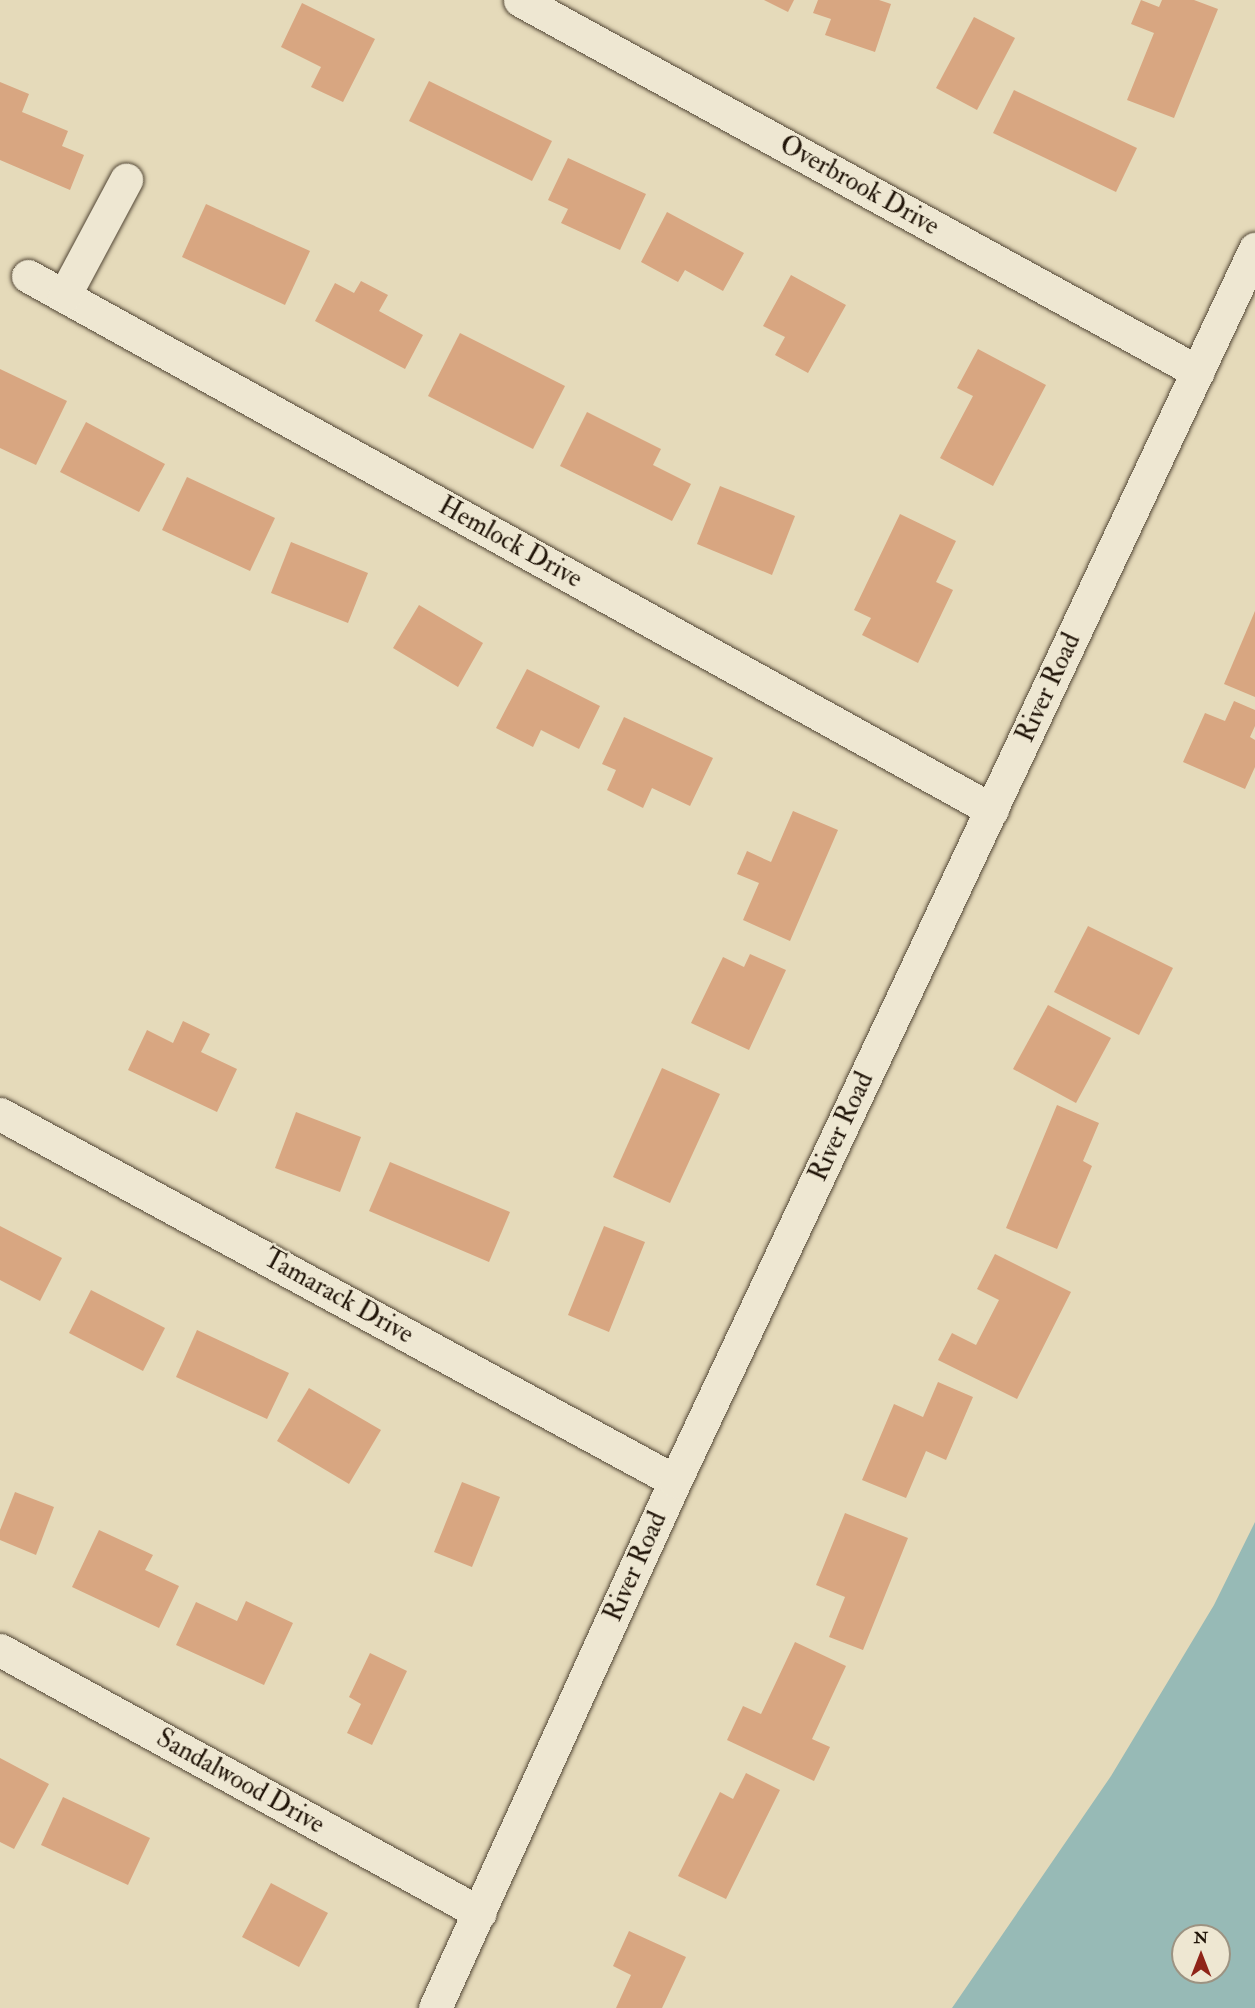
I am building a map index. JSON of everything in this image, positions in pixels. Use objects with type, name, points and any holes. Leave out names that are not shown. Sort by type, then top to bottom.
[{"type":"street","name":"Overbrook Drive","points":[[520,0],[1198,372]]},
{"type":"street","points":[[64,296],[126,180]]},
{"type":"street","name":"River Road","points":[[435,2008],[675,1481],[1255,249]]},
{"type":"street","name":"Hemlock Drive","points":[[28,276],[992,810]]},
{"type":"street","name":"Tamarack Drive","points":[[0,1114],[675,1481]]},
{"type":"street","name":"Sandalwood Drive","points":[[0,1650],[480,1913]]},
{"type":"water","points":[[1255,1522],[1255,2008],[952,2008],[1111,1776],[1214,1605]]},
{"type":"building","points":[[764,0],[794,0],[788,12]]},
{"type":"building","points":[[818,0],[879,0],[891,4],[875,52],[825,35],[831,19],[813,13]]},
{"type":"building","points":[[1141,0],[1159,7],[1162,0],[1194,0],[1218,9],[1174,118],[1127,100],[1154,33],[1131,24]]},
{"type":"building","points":[[302,3],[375,39],[343,102],[311,87],[321,67],[281,47]]},
{"type":"building","points":[[974,17],[1015,38],[977,110],[936,88]]},
{"type":"building","points":[[429,81],[552,141],[532,181],[409,121]]},
{"type":"building","points":[[0,82],[29,94],[22,112],[68,131],[62,146],[84,155],[70,190],[0,160]]},
{"type":"building","points":[[1014,90],[1137,148],[1116,192],[993,133]]},
{"type":"building","points":[[568,158],[646,194],[620,250],[561,223],[568,209],[548,200]]},
{"type":"building","points":[[206,204],[310,251],[285,305],[182,257]]},
{"type":"building","points":[[667,212],[744,253],[723,291],[685,270],[678,282],[641,262]]},
{"type":"building","points":[[791,275],[846,305],[808,373],[775,355],[785,337],[763,326]]},
{"type":"building","points":[[361,281],[388,295],[379,311],[423,335],[405,369],[315,321],[335,283],[354,293]]},
{"type":"building","points":[[460,333],[565,386],[533,449],[428,396]]},
{"type":"building","points":[[978,349],[1046,385],[993,486],[940,458],[973,396],[957,388]]},
{"type":"building","points":[[0,369],[67,401],[36,465],[0,448]]},
{"type":"building","points":[[587,412],[661,449],[653,465],[691,484],[672,521],[560,466]]},
{"type":"building","points":[[86,422],[165,464],[139,512],[60,472]]},
{"type":"building","points":[[187,477],[275,518],[250,571],[162,530]]},
{"type":"building","points":[[720,486],[795,516],[772,575],[697,544]]},
{"type":"building","points":[[900,514],[956,541],[936,582],[953,590],[918,663],[862,635],[871,618],[854,610]]},
{"type":"building","points":[[291,542],[368,573],[348,623],[271,593]]},
{"type":"building","points":[[419,605],[483,643],[458,687],[393,648]]},
{"type":"building","points":[[1255,611],[1255,697],[1224,684]]},
{"type":"building","points":[[527,669],[600,706],[579,749],[541,730],[533,747],[496,728]]},
{"type":"building","points":[[1234,701],[1255,710],[1255,726],[1250,737],[1255,740],[1255,767],[1245,789],[1183,762],[1205,713],[1225,721]]},
{"type":"building","points":[[624,717],[713,758],[690,806],[652,788],[643,808],[607,790],[616,770],[602,764]]},
{"type":"building","points":[[793,811],[838,830],[790,941],[743,920],[759,883],[737,874],[747,851],[771,862]]},
{"type":"building","points":[[1088,926],[1173,968],[1139,1035],[1054,992]]},
{"type":"building","points":[[750,954],[786,970],[749,1050],[691,1023],[723,957],[744,967]]},
{"type":"building","points":[[1048,1005],[1111,1038],[1076,1103],[1013,1069]]},
{"type":"building","points":[[183,1021],[210,1034],[201,1052],[237,1069],[217,1112],[128,1070],[147,1030],[173,1043]]},
{"type":"building","points":[[662,1068],[720,1094],[670,1203],[613,1177]]},
{"type":"building","points":[[1057,1105],[1099,1123],[1083,1161],[1092,1166],[1057,1249],[1006,1228]]},
{"type":"building","points":[[296,1112],[361,1137],[340,1192],[275,1168]]},
{"type":"building","points":[[390,1162],[510,1212],[489,1262],[369,1211]]},
{"type":"building","points":[[0,1226],[62,1258],[40,1301],[0,1280]]},
{"type":"building","points":[[604,1226],[645,1242],[609,1332],[568,1315]]},
{"type":"building","points":[[995,1254],[1071,1292],[1017,1399],[938,1360],[952,1333],[976,1345],[999,1300],[977,1289]]},
{"type":"building","points":[[91,1290],[165,1328],[143,1371],[69,1333]]},
{"type":"building","points":[[197,1330],[289,1373],[267,1419],[176,1377]]},
{"type":"building","points":[[938,1382],[973,1397],[946,1460],[926,1451],[906,1498],[862,1480],[894,1404],[923,1417]]},
{"type":"building","points":[[309,1388],[381,1430],[349,1484],[277,1441]]},
{"type":"building","points":[[462,1482],[500,1497],[472,1567],[434,1552]]},
{"type":"building","points":[[15,1492],[54,1507],[36,1555],[0,1540],[0,1530]]},
{"type":"building","points":[[845,1513],[908,1538],[863,1650],[829,1637],[845,1597],[816,1585]]},
{"type":"building","points":[[99,1530],[153,1555],[145,1570],[179,1586],[159,1628],[72,1587]]},
{"type":"building","points":[[246,1601],[293,1623],[264,1685],[176,1645],[196,1602],[237,1621]]},
{"type":"building","points":[[795,1642],[846,1666],[812,1739],[830,1747],[814,1781],[727,1740],[743,1706],[761,1714]]},
{"type":"building","points":[[370,1653],[407,1671],[372,1745],[347,1733],[361,1704],[349,1697]]},
{"type":"building","points":[[0,1758],[49,1784],[14,1849],[0,1842]]},
{"type":"building","points":[[746,1773],[780,1790],[726,1899],[678,1876],[720,1792],[733,1799]]},
{"type":"building","points":[[63,1797],[150,1838],[128,1885],[41,1845]]},
{"type":"building","points":[[271,1883],[328,1913],[299,1967],[242,1937]]},
{"type":"building","points":[[629,1931],[686,1957],[662,2008],[616,2008],[631,1975],[613,1966]]}]
